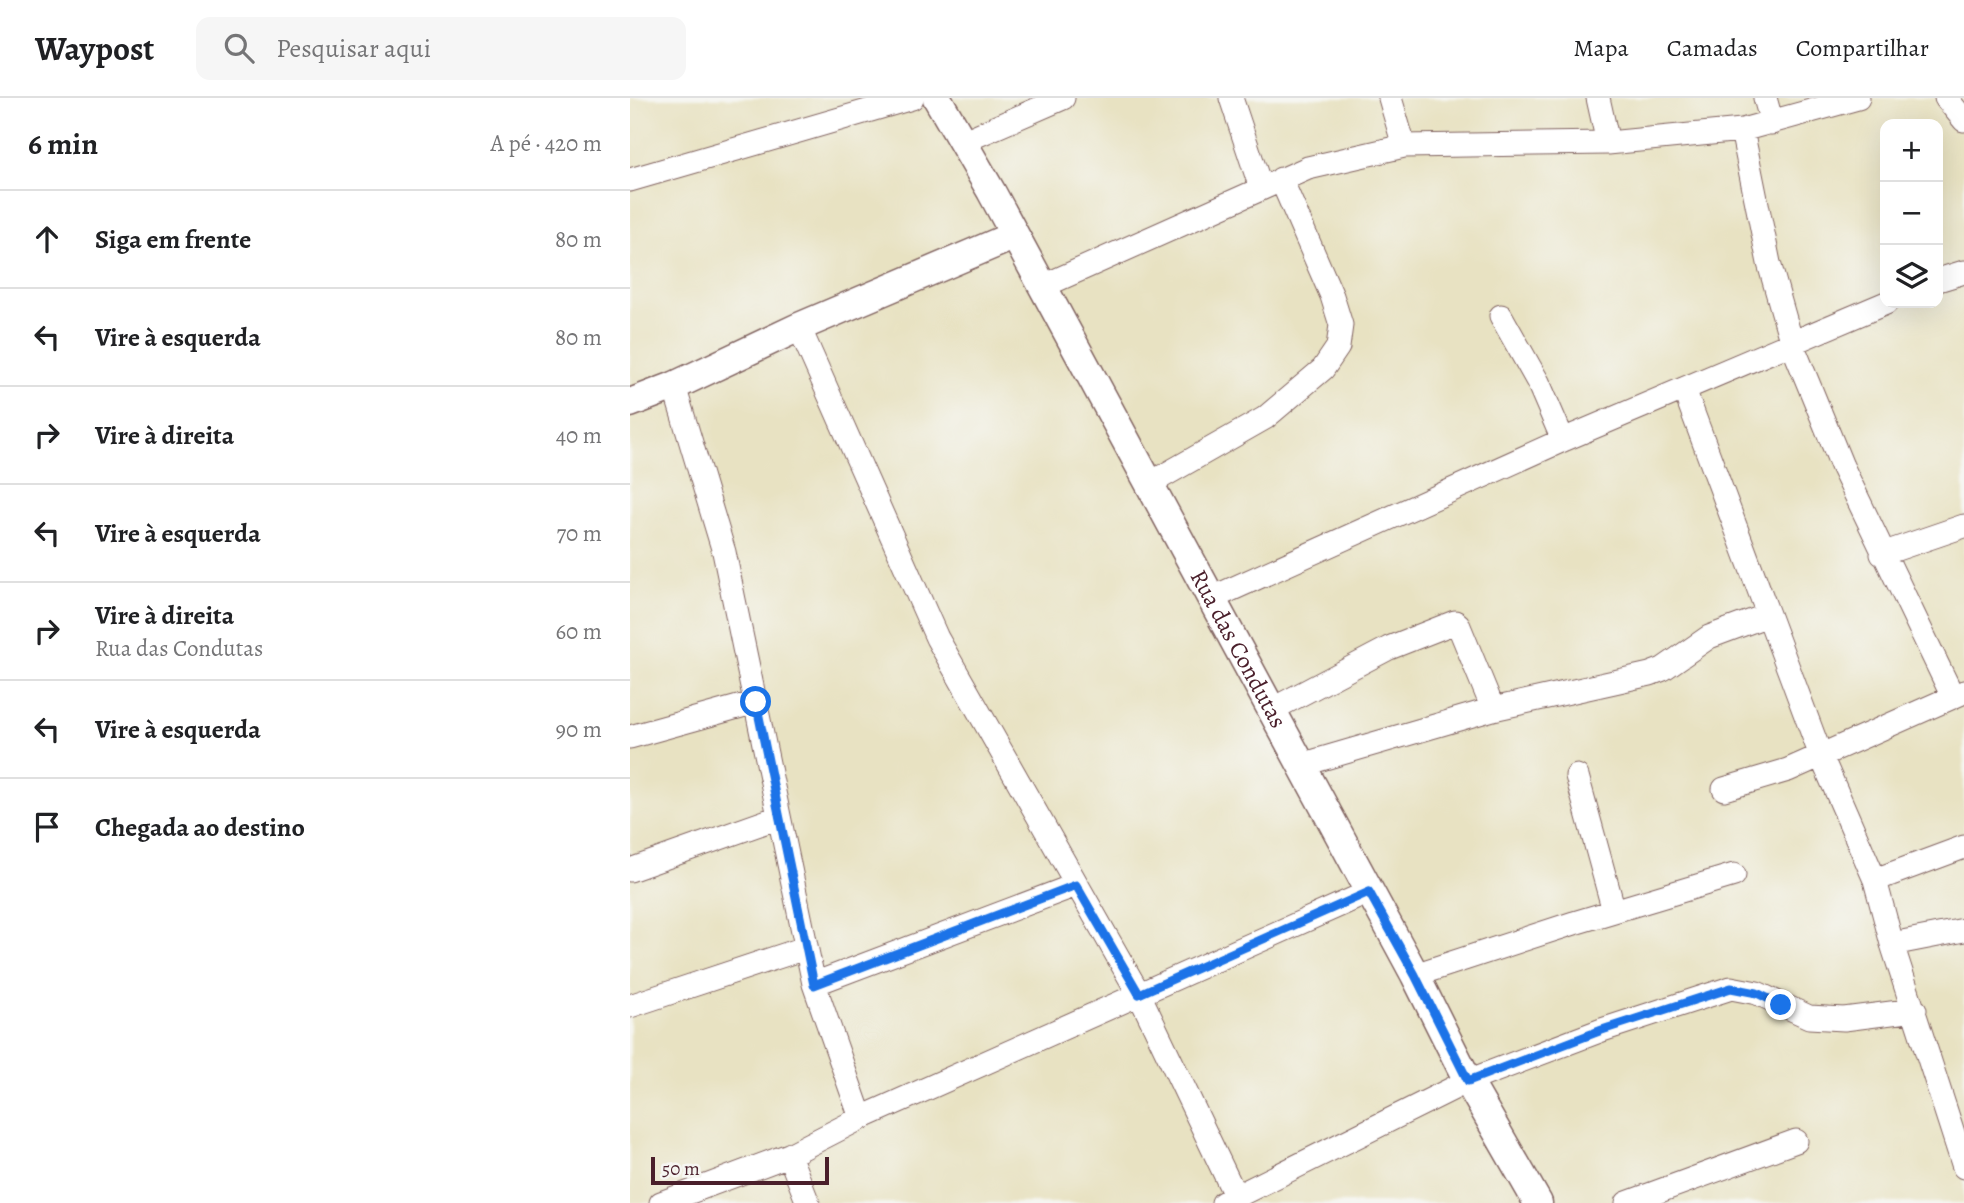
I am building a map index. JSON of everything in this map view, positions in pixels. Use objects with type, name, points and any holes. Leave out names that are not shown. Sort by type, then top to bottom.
[{"type":"street","points":[[630,180],[912,98]]},
{"type":"street","name":"Rua das Condutas","points":[[937,98],[991,191],[1415,975],[1468,1081],[1538,1203]]},
{"type":"street","points":[[962,142],[1063,98]]},
{"type":"street","points":[[1149,484],[1265,418],[1323,369],[1338,347],[1341,325],[1332,296],[1271,184],[1231,98]]},
{"type":"street","points":[[1390,98],[1404,146]]},
{"type":"street","points":[[1598,98],[1608,143]]},
{"type":"street","points":[[1765,98],[1772,123]]},
{"type":"street","points":[[1041,287],[1308,168],[1404,146],[1608,143],[1742,130],[1858,98]]},
{"type":"street","points":[[1946,98],[1964,120]]},
{"type":"street","points":[[1724,789],[1821,757],[1958,693],[1882,554],[1842,466],[1792,344],[1769,263],[1742,130]]},
{"type":"street","points":[[630,403],[674,386],[799,327],[1013,236]]},
{"type":"street","points":[[1943,278],[1964,272]]},
{"type":"street","points":[[1210,600],[1563,440],[1880,306]]},
{"type":"street","points":[[1501,316],[1538,382],[1563,440]]},
{"type":"street","points":[[799,327],[936,638],[1139,994],[1230,1200],[1468,1081],[1627,1022],[1731,988],[1757,993],[1809,1017],[1844,1019],[1915,1010]]},
{"type":"street","points":[[674,386],[723,551],[814,985],[861,1118]]},
{"type":"street","points":[[1684,389],[1821,757],[1875,880],[1892,944],[1964,1167]]},
{"type":"street","points":[[1882,554],[1964,526]]},
{"type":"street","points":[[1301,765],[1493,709],[1650,674],[1663,669],[1709,637],[1768,615]]},
{"type":"street","points":[[1271,710],[1389,648],[1455,622],[1493,709]]},
{"type":"street","points":[[630,737],[756,702]]},
{"type":"street","points":[[1577,776],[1614,911]]},
{"type":"street","points":[[630,870],[779,817]]},
{"type":"street","points":[[1875,880],[1964,847]]},
{"type":"street","points":[[1415,975],[1734,875]]},
{"type":"street","points":[[814,985],[1076,885]]},
{"type":"street","points":[[661,1203],[789,1155],[861,1118],[1369,892]]},
{"type":"street","points":[[1892,944],[1964,930]]},
{"type":"street","points":[[630,1006],[805,948]]},
{"type":"street","points":[[1627,1203],[1796,1141]]},
{"type":"street","points":[[789,1155],[808,1203]]},
{"type":"route","points":[[756,702],[814,985],[1076,885],[1139,994],[1369,892],[1415,975],[1468,1081],[1602,1030],[1731,988],[1757,993],[1781,1005]]}]
